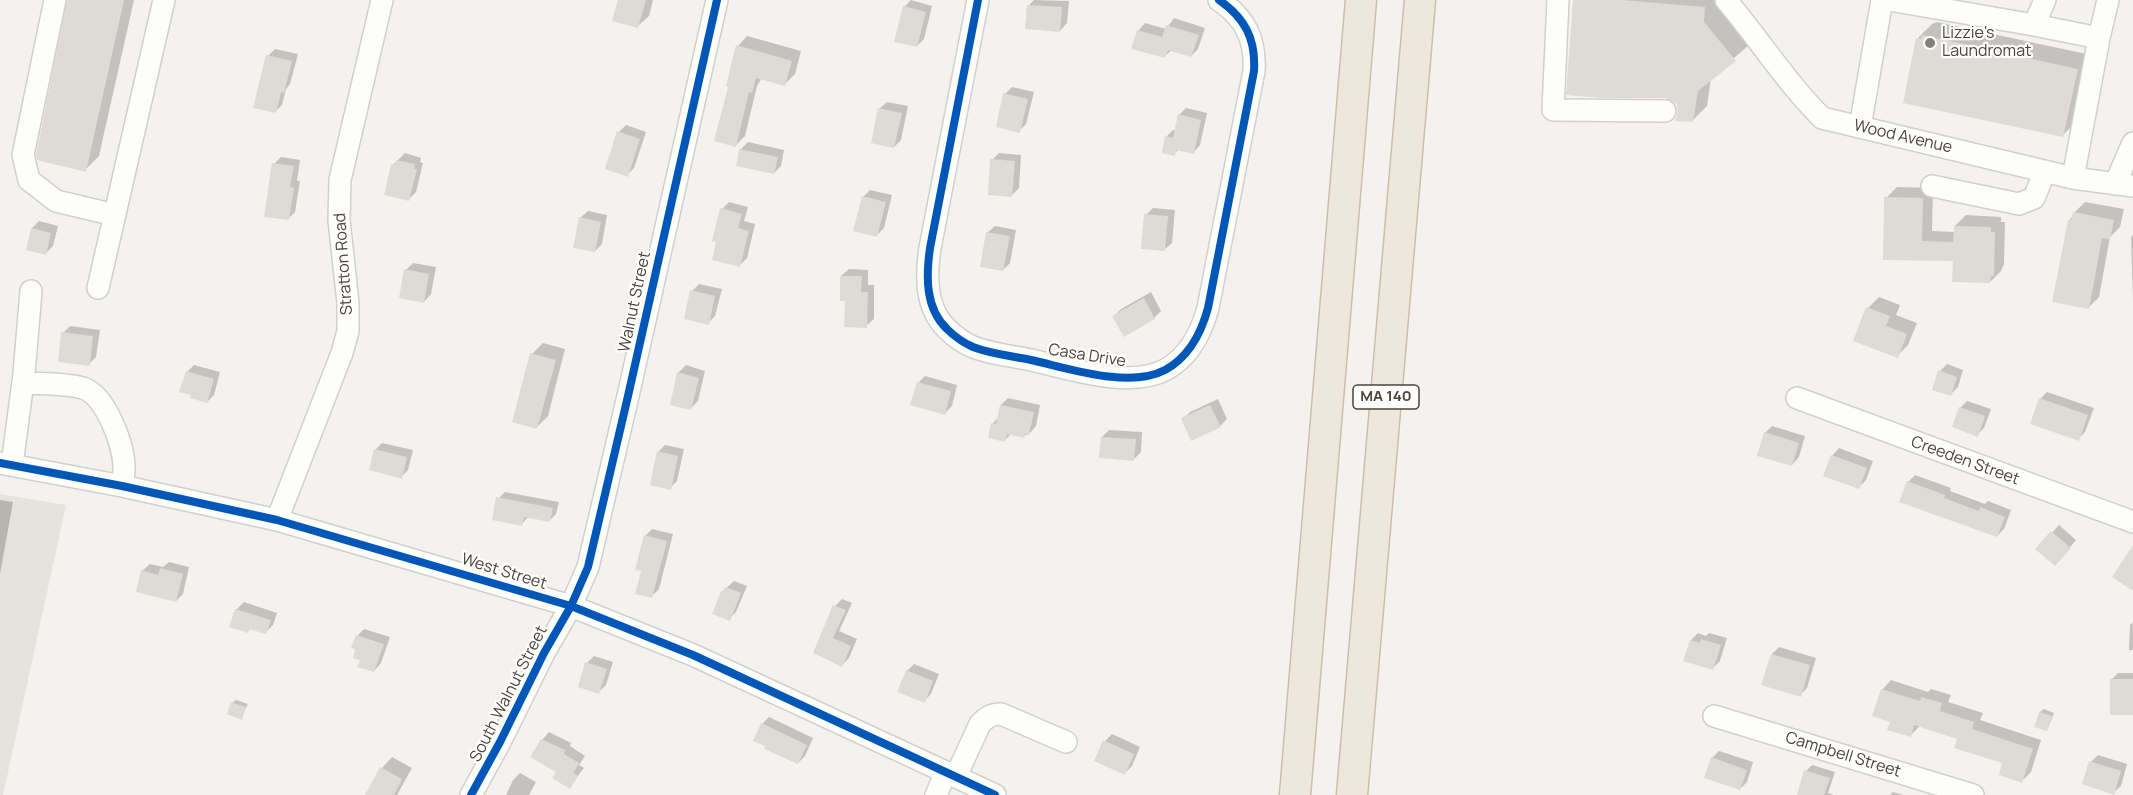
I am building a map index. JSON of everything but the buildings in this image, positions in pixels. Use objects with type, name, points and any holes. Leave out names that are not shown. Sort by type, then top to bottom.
[{"type":"highway","name":"MA 140","points":[[1294,795],[1361,0]]},
{"type":"highway","name":"MA 140","points":[[1352,795],[1420,0]]},
{"type":"highway","points":[[1274,795],[1278,791],[1300,732]]},
{"type":"street","points":[[55,0],[23,155],[29,180],[56,201],[115,215]]},
{"type":"street","points":[[99,288],[164,0]]},
{"type":"street","name":"Stratton Road","points":[[277,520],[342,353],[348,332],[348,303],[339,220],[340,180],[382,0]]},
{"type":"street","name":"Walnut Street","points":[[571,606],[588,567],[717,0]]},
{"type":"street","name":"Casa Drive","points":[[978,0],[930,248],[927,281],[931,306],[947,329],[973,346],[1105,375],[1137,377],[1165,370],[1190,350],[1208,308],[1254,71],[1255,54],[1252,38],[1245,25],[1234,11],[1219,0]]},
{"type":"street","points":[[1558,0],[1553,110],[1665,111]]},
{"type":"street","name":"Wood Avenue","points":[[1726,0],[1800,95],[1822,118],[2073,178],[2124,185]]},
{"type":"street","points":[[1860,127],[1882,0]]},
{"type":"street","points":[[1889,0],[2099,38]]},
{"type":"street","points":[[2034,25],[2045,0]]},
{"type":"street","points":[[2073,178],[2108,0]]},
{"type":"street","points":[[2124,185],[2133,142]]},
{"type":"street","points":[[1932,186],[2019,204],[2034,198],[2045,171]]},
{"type":"street","points":[[6,464],[23,383],[31,291]]},
{"type":"street","points":[[23,383],[84,388],[91,393],[113,422],[124,466],[122,486]]},
{"type":"street","name":"Creeden Street","points":[[1797,398],[2133,522]]},
{"type":"street","name":"West Street","points":[[6,464],[122,486],[277,520],[571,606],[693,655],[962,782],[995,795]]},
{"type":"street","name":"South Walnut Street","points":[[471,795],[544,653],[571,606]]},
{"type":"street","points":[[936,795],[962,782],[980,724],[986,717],[993,714],[1001,714],[1066,742]]},
{"type":"street","name":"Campbell Street","points":[[1714,716],[1973,795]]},
{"type":"street","name":"West Street","points":[[962,782],[1006,795]]},
{"type":"shaded area","points":[[0,494],[66,505],[3,795],[0,795]]},
{"type":"cycle path","points":[[471,795],[544,653],[571,606],[588,567],[717,0]]},
{"type":"cycle path","points":[[978,0],[930,248],[928,280],[934,311],[947,329],[973,347],[1080,372],[1134,378],[1165,370],[1181,358],[1198,336],[1208,308],[1254,71],[1253,49],[1247,30],[1236,14],[1219,0]]},
{"type":"cycle path","points":[[0,463],[122,486],[277,520],[571,606],[693,655],[995,795]]},
{"type":"place","name":"Lizzie's Laundromat","points":[[1930,43]]}]
